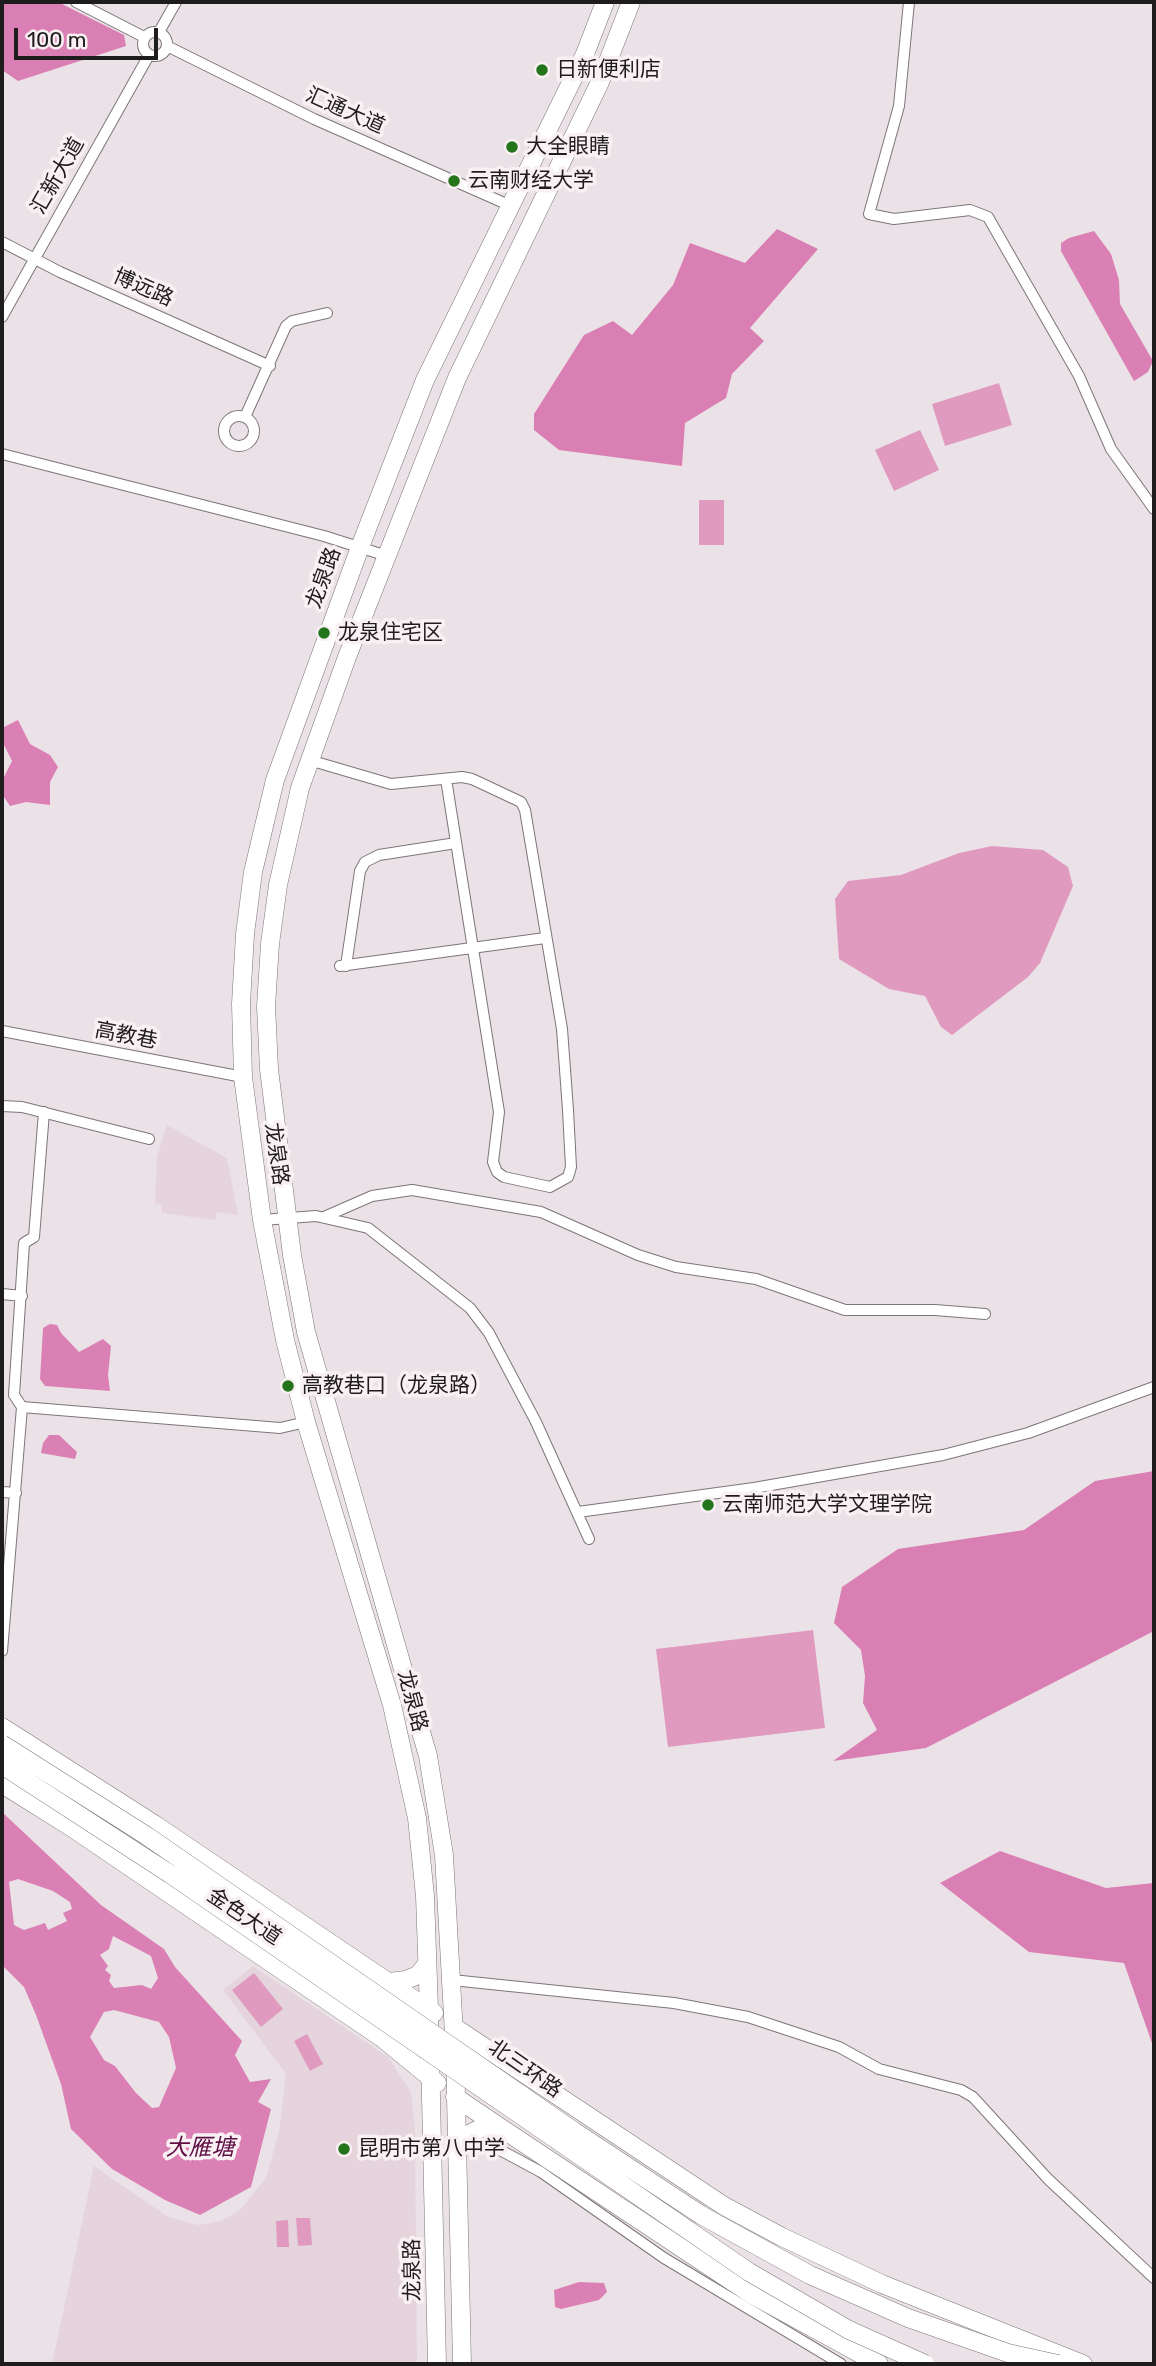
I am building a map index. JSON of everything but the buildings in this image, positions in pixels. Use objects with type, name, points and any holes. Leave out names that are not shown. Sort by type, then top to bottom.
[{"type":"main road","name":"龙泉路","points":[[436,2364],[425,1896],[414,1805],[392,1705],[306,1422],[285,1340],[262,1220],[243,1077],[241,1004],[245,934],[261,833],[283,752],[360,547],[425,380],[585,54],[606,2]]},
{"type":"main road","name":"龙泉路","points":[[462,2364],[452,1980],[444,1855],[428,1756],[306,1332],[292,1255],[274,1115],[266,1006],[278,885],[288,833],[309,760],[457,378],[600,82],[631,2]]},
{"type":"main road","name":"金色大道","points":[[2,1727],[154,1824],[453,2027],[724,2206],[825,2260],[1083,2364]]},
{"type":"main road","name":"北三环路","points":[[2,1744],[147,1836],[575,2132],[701,2215],[810,2275],[908,2318],[1008,2353],[1058,2364]]},
{"type":"main road","name":"北三环路","points":[[2,1765],[170,1874],[748,2272],[849,2330],[925,2364]]},
{"type":"main road","name":"金色大道","points":[[2,1784],[382,2038],[455,2097],[742,2288],[797,2322],[879,2364]]},
{"type":"main road","points":[[318,1995],[334,1994],[346,1984],[350,1969],[346,1955]]},
{"type":"main road","points":[[389,1982],[418,1975],[427,1964]]},
{"type":"main road","points":[[456,2141],[483,2127],[501,2128]]},
{"type":"street","points":[[76,2],[144,37]]},
{"type":"street","points":[[159,32],[176,2]]},
{"type":"street","points":[[909,2],[900,106],[870,214],[894,219],[970,210],[988,217],[1079,376],[1111,449],[1154,509]]},
{"type":"street","points":[[151,32],[159,32],[166,38],[167,46],[162,54],[149,55],[142,45],[144,37],[151,32]]},
{"type":"street","name":"汇通大道","points":[[167,46],[314,119],[511,206]]},
{"type":"street","name":"汇新大道","points":[[2,317],[149,55]]},
{"type":"street","name":"博远路","points":[[2,242],[33,259],[271,366]]},
{"type":"street","points":[[245,417],[271,366],[286,326],[292,321],[327,313]]},
{"type":"street","points":[[2,454],[387,556]]},
{"type":"street","points":[[309,760],[380,783],[446,779],[472,779],[521,802],[527,817],[562,1029],[571,1167],[568,1177],[550,1187],[504,1177],[497,1172],[493,1162],[499,1112],[446,779]]},
{"type":"street","points":[[456,844],[379,855],[365,862],[360,871],[343,966],[545,938]]},
{"type":"street","name":"高教巷","points":[[2,1031],[243,1077]]},
{"type":"street","points":[[2,1106],[44,1112],[149,1139]]},
{"type":"street","points":[[2,1651],[22,1407],[14,1395],[24,1242],[34,1237],[44,1112]]},
{"type":"street","points":[[324,1217],[372,1196],[412,1190],[541,1212],[638,1255],[677,1267],[755,1279],[845,1310],[935,1310],[985,1314]]},
{"type":"street","points":[[262,1220],[324,1217],[368,1228],[470,1308],[495,1344],[589,1539]]},
{"type":"street","points":[[2,1294],[22,1296]]},
{"type":"street","points":[[578,1512],[754,1488],[943,1455],[1028,1433],[1154,1387]]},
{"type":"street","points":[[22,1407],[280,1428],[306,1422]]},
{"type":"street","points":[[2,1492],[16,1493]]},
{"type":"street","points":[[452,1980],[674,2003],[748,2017],[839,2048],[879,2069],[961,2090],[973,2097],[1048,2179],[1154,2278]]},
{"type":"street","points":[[456,2141],[477,2140],[530,2165],[664,2258],[841,2364]]},
{"type":"shaded area","points":[[2,2],[58,2],[124,35],[126,46],[18,81],[2,70]]},
{"type":"shaded area","points":[[777,229],[818,249],[750,328],[764,341],[732,374],[726,398],[685,423],[682,466],[559,450],[534,430],[534,414],[584,335],[613,321],[632,335],[673,285],[690,243],[745,263]]},
{"type":"shaded area","points":[[999,383],[1012,425],[945,446],[932,404]]},
{"type":"shaded area","points":[[920,430],[939,470],[894,491],[875,450]]},
{"type":"shaded area","points":[[699,500],[724,500],[724,545],[699,545]]},
{"type":"shaded area","points":[[992,846],[1043,850],[1068,867],[1073,886],[1040,963],[1028,977],[952,1035],[941,1027],[925,996],[889,989],[839,959],[835,899],[848,881],[901,875],[959,853]]},
{"type":"shaded area","points":[[167,1125],[227,1158],[238,1215],[217,1212],[215,1220],[162,1213],[161,1204],[155,1203],[157,1157]]},
{"type":"shaded area","points":[[1154,1471],[1154,1631],[926,1748],[833,1761],[877,1730],[863,1703],[865,1676],[861,1650],[834,1623],[842,1587],[898,1549],[1024,1530],[1095,1481]]},
{"type":"shaded area","points":[[813,1630],[825,1728],[668,1747],[656,1649]]},
{"type":"shaded area","points":[[1000,1851],[1106,1888],[1154,1883],[1154,2049],[1124,1963],[1029,1952],[940,1883]]},
{"type":"shaded area","name":"昆明市第八中学","points":[[253,1966],[388,2057],[411,2092],[415,2129],[417,2364],[52,2364],[94,2166],[168,2217],[198,2225],[221,2221],[240,2210],[266,2178],[279,2132],[286,2074],[223,1990]]},
{"type":"shaded area","points":[[254,1973],[283,2009],[261,2027],[232,1990]]},
{"type":"shaded area","points":[[307,2034],[323,2064],[310,2071],[294,2041]]},
{"type":"shaded area","points":[[296,2218],[310,2218],[312,2245],[298,2246]]},
{"type":"shaded area","points":[[288,2220],[289,2247],[277,2247],[276,2221]]},
{"type":"water","points":[[1094,231],[1111,254],[1119,280],[1120,304],[1153,361],[1148,372],[1134,381],[1061,251],[1061,243],[1069,238]]},
{"type":"water","points":[[18,720],[30,744],[50,755],[58,767],[50,782],[50,805],[26,802],[10,806],[2,794],[2,781],[12,761],[2,741],[2,728]]},
{"type":"water","points":[[50,1324],[57,1325],[79,1352],[103,1339],[111,1346],[108,1375],[110,1391],[45,1386],[40,1379],[43,1328]]},
{"type":"water","points":[[49,1435],[59,1435],[77,1452],[75,1459],[41,1453],[43,1443]]},
{"type":"water","name":"大雁塘","points":[[2,1812],[101,1905],[164,1949],[175,1967],[242,2041],[235,2055],[250,2082],[271,2079],[258,2102],[271,2109],[251,2187],[200,2215],[165,2200],[112,2169],[71,2129],[61,2084],[36,2015],[24,1987],[2,1965]],"holes":[[[18,1879],[53,1891],[70,1902],[72,1909],[63,1913],[67,1921],[48,1930],[45,1923],[24,1930],[14,1925],[9,1882]],[[113,1936],[151,1956],[158,1978],[151,1989],[142,1985],[114,1988],[109,1981],[111,1975],[105,1970],[108,1966],[100,1955],[109,1949]],[[114,2010],[159,2022],[169,2037],[176,2068],[159,2107],[152,2108],[136,2093],[115,2066],[104,2060],[90,2037],[104,2012]]]},
{"type":"water","points":[[579,2282],[604,2283],[607,2292],[599,2300],[561,2309],[555,2307],[554,2290]]},
{"type":"place","name":"日新便利店","points":[[542,70]]},
{"type":"place","name":"大全眼睛","points":[[512,147]]},
{"type":"place","name":"云南财经大学","points":[[454,181]]},
{"type":"place","name":"龙泉住宅区","points":[[324,633]]},
{"type":"place","name":"高教巷口（龙泉路）","points":[[288,1386]]},
{"type":"place","name":"云南师范大学文理学院","points":[[708,1505]]},
{"type":"place","name":"昆明市第八中学","points":[[344,2149]]}]
